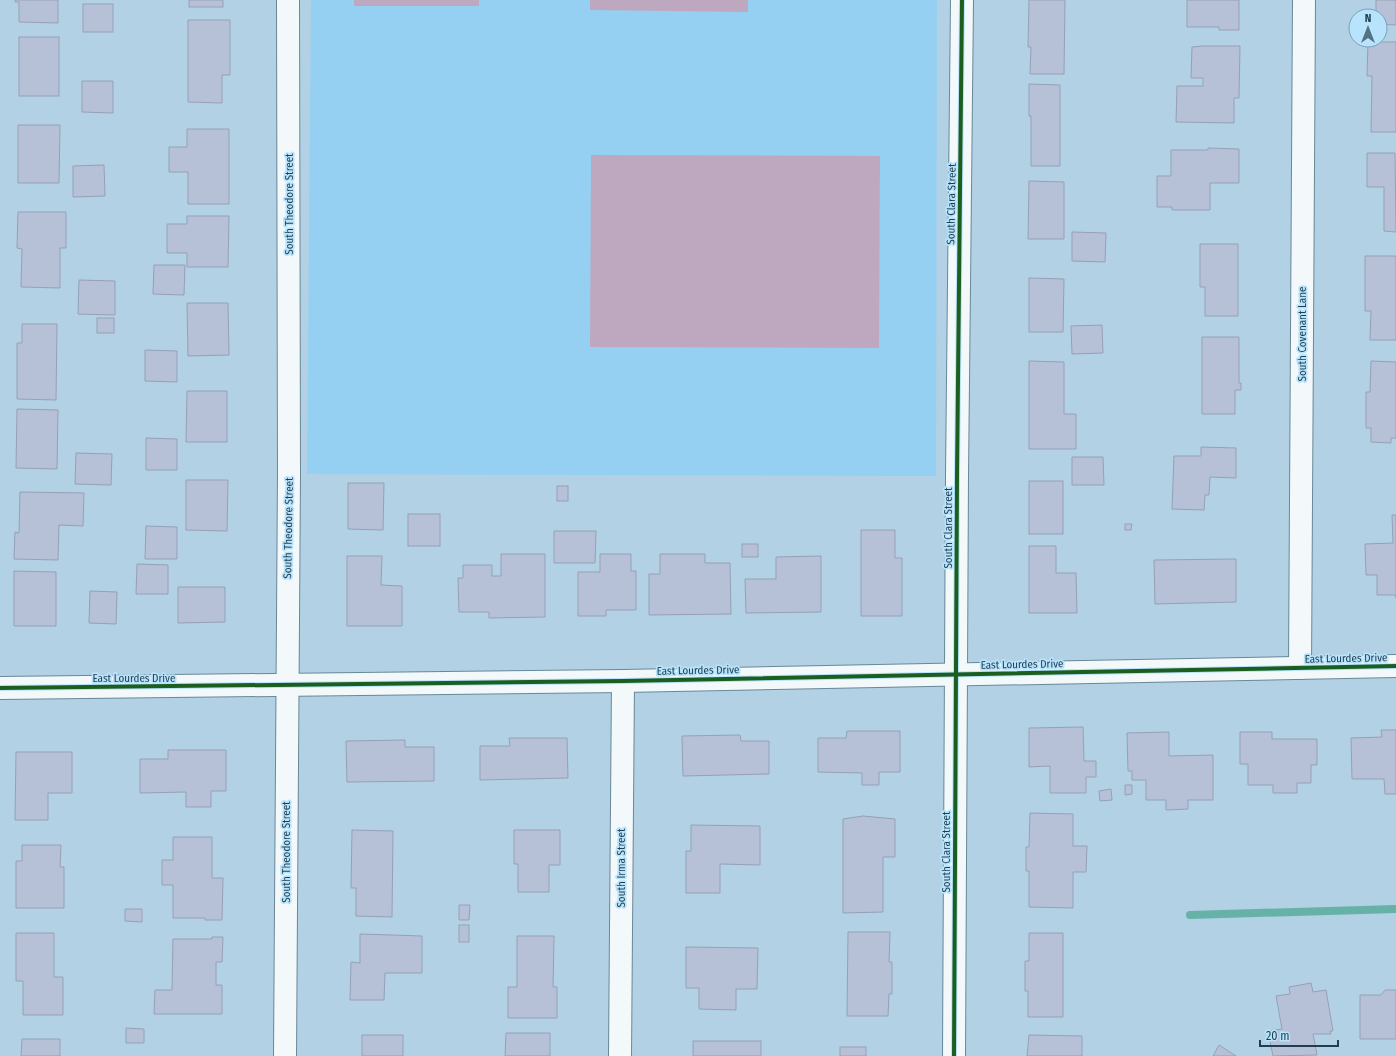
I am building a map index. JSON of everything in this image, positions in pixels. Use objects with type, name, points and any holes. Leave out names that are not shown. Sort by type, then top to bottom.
[{"type":"street","name":"South Theodore Street","points":[[285,1056],[289,473],[288,0]]},
{"type":"street","name":"South Clara Street","points":[[954,1056],[962,0]]},
{"type":"street","name":"South Covenant Lane","points":[[1300,668],[1304,0]]},
{"type":"street","name":"East Lourdes Drive","points":[[0,688],[287,686],[623,681],[1396,666]]},
{"type":"street","name":"South Irma Street","points":[[620,1056],[623,681]]},
{"type":"shaded area","points":[[311,0],[937,0],[936,476],[307,474]]},
{"type":"shaded area","points":[[354,0],[479,0],[479,6],[354,6]]},
{"type":"shaded area","points":[[590,0],[748,0],[748,12],[590,10]]},
{"type":"shaded area","points":[[591,155],[880,156],[879,348],[590,347]]},
{"type":"building","points":[[15,0],[58,0],[58,23],[19,22],[19,2],[15,2]]},
{"type":"building","points":[[189,0],[223,0],[223,7],[189,7]]},
{"type":"building","points":[[1029,0],[1065,0],[1064,74],[1030,74],[1031,47],[1028,47]]},
{"type":"building","points":[[1187,0],[1239,0],[1239,30],[1219,30],[1219,27],[1187,27]]},
{"type":"building","points":[[1376,0],[1396,0],[1396,25],[1388,24],[1388,8],[1376,8]]},
{"type":"building","points":[[83,4],[113,4],[113,32],[83,32]]},
{"type":"building","points":[[188,20],[230,20],[230,75],[222,75],[222,103],[188,102]]},
{"type":"building","points":[[19,37],[59,37],[59,96],[19,96]]},
{"type":"building","points":[[1388,42],[1396,42],[1396,132],[1371,132],[1372,76],[1367,76],[1368,48],[1388,48]]},
{"type":"building","points":[[1240,46],[1239,98],[1234,98],[1234,123],[1176,122],[1177,86],[1203,86],[1203,78],[1191,78],[1192,47]]},
{"type":"building","points":[[82,81],[113,81],[113,113],[82,112]]},
{"type":"building","points":[[1029,84],[1060,85],[1060,166],[1031,166],[1031,116],[1029,116]]},
{"type":"building","points":[[18,125],[60,125],[59,183],[18,183]]},
{"type":"building","points":[[187,129],[229,129],[229,204],[188,204],[188,172],[169,172],[169,147],[187,147]]},
{"type":"building","points":[[1208,148],[1239,149],[1239,183],[1210,183],[1210,210],[1172,210],[1172,207],[1157,207],[1157,176],[1171,176],[1171,150],[1208,150]]},
{"type":"building","points":[[1367,153],[1395,153],[1396,232],[1384,231],[1384,187],[1367,187]]},
{"type":"building","points":[[104,165],[105,196],[73,197],[73,166]]},
{"type":"building","points":[[1029,181],[1064,182],[1064,239],[1028,239]]},
{"type":"building","points":[[18,212],[66,212],[66,248],[60,248],[60,288],[21,287],[22,249],[17,248]]},
{"type":"building","points":[[187,216],[229,216],[228,267],[187,267],[187,253],[167,253],[167,224],[187,224]]},
{"type":"building","points":[[1072,232],[1106,233],[1105,262],[1072,261]]},
{"type":"building","points":[[1200,244],[1238,244],[1238,316],[1205,316],[1205,287],[1200,287]]},
{"type":"building","points":[[1365,256],[1396,256],[1396,340],[1370,340],[1371,311],[1365,311]]},
{"type":"building","points":[[154,265],[185,265],[184,295],[153,294]]},
{"type":"building","points":[[1029,278],[1064,279],[1063,332],[1029,332]]},
{"type":"building","points":[[79,280],[115,281],[115,315],[78,314]]},
{"type":"building","points":[[187,303],[228,303],[229,355],[188,356]]},
{"type":"building","points":[[97,318],[114,318],[114,333],[97,333]]},
{"type":"building","points":[[22,324],[57,324],[56,400],[17,399],[17,343],[22,343]]},
{"type":"building","points":[[1102,325],[1103,353],[1072,354],[1071,326]]},
{"type":"building","points":[[1202,337],[1239,337],[1239,383],[1241,383],[1241,390],[1235,390],[1235,414],[1202,414]]},
{"type":"building","points":[[145,350],[177,351],[177,382],[145,381]]},
{"type":"building","points":[[1029,361],[1064,362],[1064,414],[1076,414],[1076,449],[1029,449]]},
{"type":"building","points":[[1371,361],[1396,362],[1396,438],[1391,438],[1391,443],[1371,442],[1371,428],[1366,428],[1366,392],[1370,392]]},
{"type":"building","points":[[187,391],[227,391],[227,442],[186,442]]},
{"type":"building","points":[[17,409],[58,410],[57,469],[16,468]]},
{"type":"building","points":[[146,438],[177,439],[177,470],[146,470]]},
{"type":"building","points":[[1201,447],[1236,448],[1236,478],[1210,477],[1209,495],[1205,495],[1204,510],[1172,509],[1174,456],[1201,456]]},
{"type":"building","points":[[76,453],[112,454],[111,485],[75,484]]},
{"type":"building","points":[[1072,457],[1103,457],[1104,485],[1072,485]]},
{"type":"building","points":[[186,480],[228,480],[227,531],[186,530]]},
{"type":"building","points":[[1029,481],[1063,481],[1063,534],[1029,534]]},
{"type":"building","points":[[348,483],[384,483],[383,530],[348,529]]},
{"type":"building","points":[[557,486],[568,486],[568,501],[557,501]]},
{"type":"building","points":[[20,492],[84,493],[83,526],[59,525],[58,560],[14,559],[15,532],[19,533]]},
{"type":"building","points":[[408,514],[440,514],[440,546],[408,546]]},
{"type":"building","points":[[1392,515],[1396,515],[1396,598],[1395,595],[1377,595],[1377,575],[1366,575],[1365,544],[1393,543]]},
{"type":"building","points":[[1125,524],[1132,524],[1131,530],[1125,530]]},
{"type":"building","points":[[146,526],[177,527],[177,559],[145,559]]},
{"type":"building","points":[[861,530],[895,530],[895,558],[902,558],[902,616],[861,616]]},
{"type":"building","points":[[554,531],[596,531],[595,563],[554,563]]},
{"type":"building","points":[[742,544],[758,544],[758,557],[742,557]]},
{"type":"building","points":[[1029,546],[1056,546],[1056,573],[1076,573],[1077,613],[1029,613]]},
{"type":"building","points":[[501,554],[545,554],[545,617],[489,618],[489,612],[459,612],[458,578],[463,578],[463,565],[492,565],[492,576],[501,576]]},
{"type":"building","points":[[600,554],[631,554],[631,571],[636,571],[636,610],[606,610],[606,616],[578,616],[578,572],[600,572]]},
{"type":"building","points":[[660,554],[705,554],[705,563],[730,563],[731,614],[649,615],[649,574],[660,574]]},
{"type":"building","points":[[347,556],[382,556],[381,585],[402,586],[402,626],[347,626]]},
{"type":"building","points":[[821,556],[821,612],[746,613],[745,579],[776,579],[776,557]]},
{"type":"building","points":[[1236,559],[1236,602],[1155,604],[1154,560]]},
{"type":"building","points":[[137,564],[168,565],[168,594],[136,594]]},
{"type":"building","points":[[14,571],[56,572],[56,626],[14,626]]},
{"type":"building","points":[[178,587],[225,587],[225,622],[178,623]]},
{"type":"building","points":[[90,591],[117,592],[116,624],[89,623]]},
{"type":"building","points":[[1083,727],[1084,761],[1096,761],[1096,777],[1086,777],[1086,793],[1050,793],[1050,766],[1029,767],[1029,728]]},
{"type":"building","points":[[1381,730],[1396,730],[1396,794],[1385,794],[1384,779],[1352,779],[1351,738],[1382,737]]},
{"type":"building","points":[[847,731],[900,731],[900,772],[879,772],[879,785],[862,785],[862,773],[818,772],[818,738],[846,738]]},
{"type":"building","points":[[1169,732],[1169,756],[1213,755],[1213,800],[1188,800],[1188,809],[1166,810],[1166,800],[1146,800],[1146,780],[1132,780],[1132,771],[1128,771],[1127,733]]},
{"type":"building","points":[[1240,732],[1272,732],[1272,739],[1317,739],[1317,765],[1311,765],[1311,783],[1297,783],[1297,793],[1273,793],[1273,785],[1248,785],[1248,764],[1240,764]]},
{"type":"building","points":[[740,735],[741,741],[769,741],[769,774],[683,776],[682,736]]},
{"type":"building","points":[[509,738],[567,738],[568,778],[480,780],[480,746],[510,746]]},
{"type":"building","points":[[405,740],[405,747],[434,747],[434,781],[347,782],[346,741]]},
{"type":"building","points":[[168,750],[226,750],[226,791],[211,791],[211,807],[186,807],[186,792],[140,793],[140,759],[168,759]]},
{"type":"building","points":[[16,752],[72,752],[72,793],[48,793],[48,820],[15,820]]},
{"type":"building","points":[[1125,785],[1132,785],[1132,794],[1125,795]]},
{"type":"building","points":[[1111,789],[1112,800],[1100,801],[1099,791]]},
{"type":"building","points":[[1030,813],[1073,814],[1073,846],[1087,846],[1086,872],[1073,872],[1073,908],[1029,907],[1029,871],[1026,871],[1026,847],[1029,847]]},
{"type":"building","points":[[863,816],[895,819],[895,857],[883,857],[883,912],[843,913],[843,819]]},
{"type":"building","points":[[691,825],[760,826],[760,865],[720,864],[720,893],[686,893],[686,851],[691,851]]},
{"type":"building","points":[[352,830],[393,831],[392,917],[356,916],[356,888],[351,888]]},
{"type":"building","points":[[514,830],[560,830],[560,865],[549,865],[549,892],[518,892],[518,864],[514,864]]},
{"type":"building","points":[[173,837],[212,837],[212,878],[223,878],[222,920],[205,920],[205,918],[173,918],[173,885],[162,885],[162,860],[173,860]]},
{"type":"building","points":[[22,845],[61,845],[60,867],[64,867],[64,908],[16,908],[16,861],[22,861]]},
{"type":"building","points":[[459,905],[470,905],[469,920],[459,920]]},
{"type":"building","points":[[125,909],[142,909],[142,922],[125,921]]},
{"type":"building","points":[[459,925],[469,925],[469,942],[459,942]]},
{"type":"building","points":[[848,932],[890,932],[889,962],[892,962],[892,994],[889,994],[888,1016],[847,1016]]},
{"type":"building","points":[[16,933],[54,933],[54,977],[63,977],[63,1015],[23,1015],[23,981],[16,981]]},
{"type":"building","points":[[1029,933],[1063,933],[1063,1017],[1028,1017],[1028,991],[1025,991],[1025,961],[1029,961]]},
{"type":"building","points":[[360,934],[422,936],[422,973],[385,973],[384,1000],[350,1000],[351,962],[360,963]]},
{"type":"building","points":[[517,936],[554,936],[553,987],[557,987],[557,1018],[508,1018],[508,987],[517,987]]},
{"type":"building","points":[[212,937],[223,937],[222,962],[216,962],[216,985],[222,985],[222,1014],[154,1014],[155,990],[172,990],[173,939],[212,939]]},
{"type":"building","points":[[686,947],[758,948],[757,989],[736,989],[736,1010],[699,1009],[699,988],[686,988]]},
{"type":"building","points":[[1311,983],[1313,992],[1326,990],[1333,1031],[1330,1031],[1331,1034],[1313,1034],[1317,1055],[1273,1056],[1268,1031],[1282,1029],[1276,996],[1290,994],[1289,987]]},
{"type":"building","points":[[1385,990],[1396,990],[1396,1039],[1360,1039],[1360,995],[1381,995]]},
{"type":"building","points":[[126,1028],[144,1029],[144,1043],[126,1043]]},
{"type":"building","points":[[506,1033],[550,1033],[550,1056],[505,1056]]},
{"type":"building","points":[[362,1035],[403,1035],[403,1056],[362,1056]]},
{"type":"building","points":[[1029,1035],[1082,1036],[1082,1056],[1027,1056]]},
{"type":"building","points":[[22,1039],[60,1039],[60,1056],[21,1056]]},
{"type":"building","points":[[693,1041],[761,1041],[761,1056],[693,1056]]},
{"type":"building","points":[[1219,1045],[1236,1056],[1213,1056]]},
{"type":"building","points":[[840,1047],[866,1047],[866,1056],[840,1056]]},
{"type":"waterway","points":[[1190,915],[1396,909]]},
{"type":"cycle path","points":[[954,1056],[957,475],[962,0]]},
{"type":"cycle path","points":[[0,688],[623,681],[1396,666]]}]
